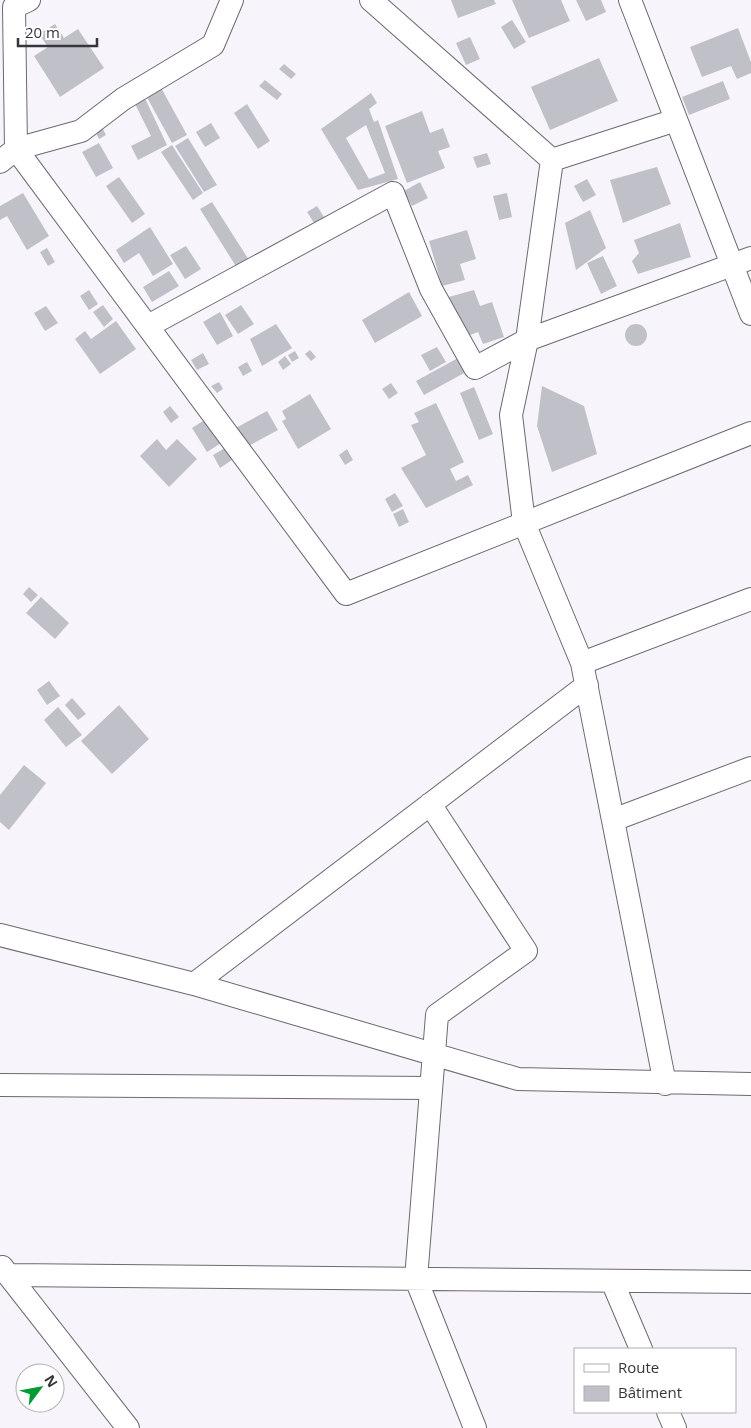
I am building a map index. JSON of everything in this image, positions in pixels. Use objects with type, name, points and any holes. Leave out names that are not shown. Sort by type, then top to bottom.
[{"type":"street","points":[[29,0],[14,7],[8,156],[148,326],[346,594],[751,433]]},
{"type":"street","points":[[8,156],[81,131],[123,99],[213,45],[232,0]]},
{"type":"street","points":[[371,0],[552,160]]},
{"type":"street","points":[[630,0],[676,120],[742,262],[751,314]]},
{"type":"street","points":[[552,160],[676,120]]},
{"type":"street","points":[[552,160],[527,340],[511,415],[524,523],[584,674],[665,1084]]},
{"type":"street","points":[[148,326],[393,193],[431,289],[475,368],[527,340],[742,262]]},
{"type":"street","points":[[194,984],[430,804],[584,674],[751,599]]},
{"type":"street","points":[[613,820],[751,768]]},
{"type":"street","points":[[430,804],[526,950],[438,1015],[416,1279],[475,1428]]},
{"type":"street","points":[[0,935],[194,984],[518,1079],[665,1084],[751,1084]]},
{"type":"street","points":[[0,1085],[431,1088]]},
{"type":"street","points":[[4,1270],[416,1279],[751,1282]]},
{"type":"street","points":[[4,1270],[128,1428]]},
{"type":"street","points":[[612,1281],[641,1348]]},
{"type":"street","points":[[668,1413],[675,1428]]},
{"type":"building","points":[[451,0],[494,0],[496,4],[458,18]]},
{"type":"building","points":[[512,0],[561,0],[570,21],[529,38]]},
{"type":"building","points":[[576,0],[601,0],[606,12],[586,21]]},
{"type":"building","points":[[512,20],[526,42],[514,49],[501,27]]},
{"type":"building","points":[[55,24],[64,38],[78,29],[104,68],[60,97],[34,56],[48,47],[39,34]]},
{"type":"building","points":[[738,28],[751,62],[751,73],[737,79],[731,66],[702,77],[690,47]]},
{"type":"building","points":[[470,37],[480,59],[466,65],[456,43]]},
{"type":"building","points":[[599,58],[618,101],[550,130],[531,87]]},
{"type":"building","points":[[284,64],[296,74],[291,79],[279,69]]},
{"type":"building","points":[[265,80],[282,94],[277,100],[259,86]]},
{"type":"building","points":[[723,81],[730,99],[689,115],[682,97]]},
{"type":"building","points":[[159,84],[187,135],[172,143],[144,92]]},
{"type":"building","points":[[142,92],[167,145],[138,160],[131,146],[151,136],[132,98]]},
{"type":"building","points":[[371,93],[377,103],[369,109],[374,122],[378,120],[398,179],[358,190],[321,129]],"holes":[[[366,125],[385,173],[369,179],[346,138]]]},
{"type":"building","points":[[247,104],[270,141],[258,149],[234,113]]},
{"type":"building","points":[[422,111],[430,133],[443,128],[450,147],[438,151],[445,168],[407,183],[385,126]]},
{"type":"building","points":[[99,121],[106,135],[99,139],[92,125]]},
{"type":"building","points":[[211,123],[220,138],[205,147],[196,132]]},
{"type":"building","points":[[188,138],[217,185],[204,192],[175,146]]},
{"type":"building","points":[[99,143],[113,168],[96,177],[82,152]]},
{"type":"building","points":[[172,145],[203,193],[193,200],[161,152]]},
{"type":"building","points":[[487,153],[491,164],[477,168],[473,157]]},
{"type":"building","points":[[657,167],[671,204],[623,223],[610,180]]},
{"type":"building","points":[[119,177],[145,214],[132,223],[106,186]]},
{"type":"building","points":[[587,179],[596,195],[583,202],[574,186]]},
{"type":"building","points":[[420,182],[428,198],[412,206],[404,191]]},
{"type":"building","points":[[23,193],[49,236],[27,250],[7,216],[0,220],[0,206]]},
{"type":"building","points":[[507,193],[512,217],[499,220],[493,196]]},
{"type":"building","points":[[212,202],[249,260],[237,268],[200,209]]},
{"type":"building","points":[[317,206],[324,217],[314,223],[307,212]]},
{"type":"building","points":[[590,210],[606,248],[576,270],[565,223]]},
{"type":"building","points":[[680,223],[691,257],[638,274],[632,261],[639,253],[634,240]]},
{"type":"building","points":[[150,227],[173,264],[153,276],[139,253],[124,263],[116,250]]},
{"type":"building","points":[[467,230],[476,259],[460,264],[465,280],[442,286],[429,241]]},
{"type":"building","points":[[186,246],[201,269],[185,279],[170,255]]},
{"type":"building","points":[[47,248],[55,262],[48,266],[40,252]]},
{"type":"building","points":[[603,256],[617,286],[601,294],[587,263]]},
{"type":"building","points":[[169,271],[179,286],[152,302],[143,287]]},
{"type":"building","points":[[89,290],[98,304],[89,310],[80,296]]},
{"type":"building","points":[[474,290],[480,306],[492,302],[504,337],[483,344],[478,332],[460,339],[445,298]]},
{"type":"building","points":[[409,292],[422,316],[375,343],[362,320]]},
{"type":"building","points":[[103,305],[113,319],[104,327],[93,312]]},
{"type":"building","points":[[241,305],[254,324],[238,334],[225,315]]},
{"type":"building","points":[[46,306],[58,323],[45,331],[34,313]]},
{"type":"building","points":[[220,312],[233,336],[217,345],[203,322]]},
{"type":"building","points":[[116,321],[136,349],[100,374],[75,339],[85,331],[91,339]]},
{"type":"building","points":[[276,324],[292,348],[262,366],[250,339]]},
{"type":"building","points":[[636,324],[644,327],[647,335],[644,343],[636,346],[628,343],[625,335],[628,327]]},
{"type":"building","points":[[437,347],[446,362],[430,371],[421,355]]},
{"type":"building","points":[[310,350],[316,357],[311,361],[305,354]]},
{"type":"building","points":[[295,351],[299,358],[292,362],[288,355]]},
{"type":"building","points":[[203,353],[209,364],[197,370],[191,360]]},
{"type":"building","points":[[285,356],[291,364],[283,370],[278,362]]},
{"type":"building","points":[[458,358],[466,372],[424,395],[416,381]]},
{"type":"building","points":[[247,362],[252,371],[243,376],[238,367]]},
{"type":"building","points":[[219,382],[223,389],[217,393],[211,386]]},
{"type":"building","points":[[391,383],[398,393],[389,399],[382,389]]},
{"type":"building","points":[[542,386],[584,406],[597,454],[552,472],[537,426]]},
{"type":"building","points":[[474,387],[493,434],[479,440],[460,393]]},
{"type":"building","points":[[310,394],[331,429],[298,449],[282,421],[286,419],[282,411]]},
{"type":"building","points":[[436,403],[464,462],[450,469],[456,481],[468,475],[473,485],[426,508],[401,468],[426,455],[411,425],[419,422],[414,413]]},
{"type":"building","points":[[170,406],[179,417],[171,423],[163,412]]},
{"type":"building","points":[[267,411],[278,430],[243,449],[232,430]]},
{"type":"building","points":[[206,419],[221,443],[207,452],[192,428]]},
{"type":"building","points":[[157,439],[166,450],[177,439],[197,459],[169,487],[140,456]]},
{"type":"building","points":[[225,448],[232,460],[220,468],[213,455]]},
{"type":"building","points":[[347,449],[353,460],[345,465],[339,455]]},
{"type":"building","points":[[395,493],[403,506],[392,512],[385,499]]},
{"type":"building","points":[[403,509],[409,522],[399,527],[393,514]]},
{"type":"building","points":[[29,587],[38,595],[31,602],[23,594]]},
{"type":"building","points":[[41,597],[69,623],[55,639],[26,613]]},
{"type":"building","points":[[49,681],[60,696],[47,705],[37,690]]},
{"type":"building","points":[[72,698],[86,714],[78,720],[65,705]]},
{"type":"building","points":[[119,705],[149,739],[112,774],[81,741]]},
{"type":"building","points":[[58,707],[82,735],[66,747],[44,720]]},
{"type":"building","points":[[24,765],[46,783],[9,830],[0,822],[0,795]]}]
